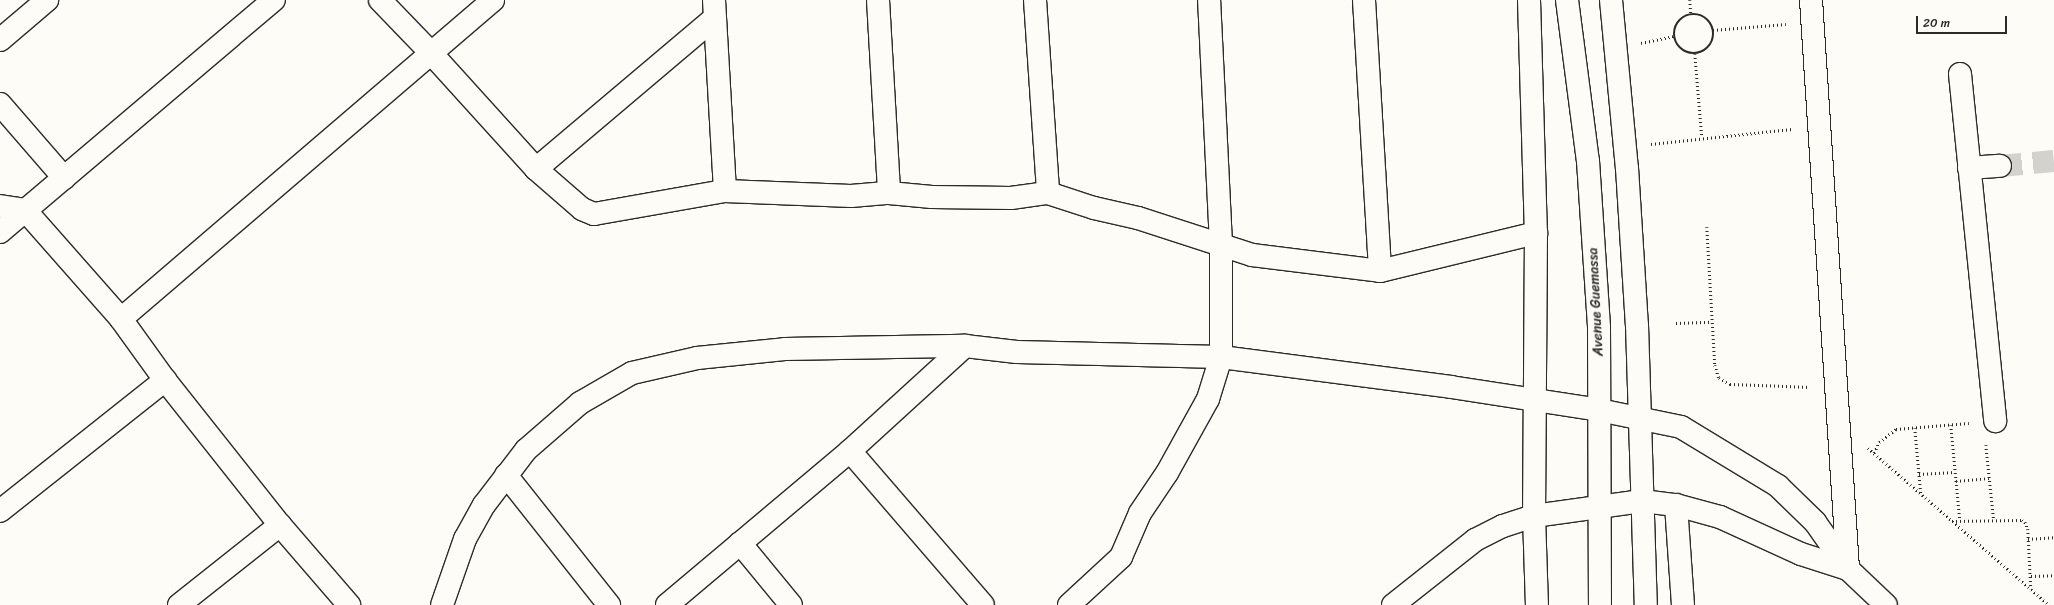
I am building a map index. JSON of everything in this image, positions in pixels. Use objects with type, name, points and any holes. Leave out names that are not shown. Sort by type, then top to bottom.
[{"type":"street","points":[[0,40],[47,0]]},
{"type":"street","points":[[0,232],[274,0]]},
{"type":"street","points":[[380,0],[431,53],[536,169],[582,209],[594,214],[725,191],[851,196],[889,193],[932,197],[1011,198],[1048,193],[1094,208],[1138,218],[1252,255],[1380,271],[1536,234]]},
{"type":"street","points":[[121,318],[493,0]]},
{"type":"street","points":[[878,0],[889,193]]},
{"type":"street","points":[[1035,0],[1048,193]]},
{"type":"street","points":[[1069,605],[1121,557],[1140,513],[1167,473],[1208,400],[1221,357],[1221,244],[1209,0]]},
{"type":"street","points":[[1364,0],[1380,271]]},
{"type":"street","points":[[1529,0],[1536,234],[1534,516],[1537,605]]},
{"type":"street","name":"Avenue Guemassa","points":[[1567,0],[1588,161],[1599,328],[1598,410],[1600,605]]},
{"type":"street","points":[[1611,0],[1617,48],[1625,146],[1637,325],[1646,605]]},
{"type":"street","points":[[1811,0],[1848,568]]},
{"type":"street","points":[[536,169],[715,9]]},
{"type":"street","points":[[715,9],[725,191]]},
{"type":"street","points":[[1960,74],[1989,422]]},
{"type":"street","points":[[0,104],[64,178]]},
{"type":"street","points":[[1969,168],[2000,166]]},
{"type":"street","points":[[0,206],[25,210],[121,318],[165,380],[280,525],[349,605]]},
{"type":"street","points":[[666,605],[850,451],[965,346]]},
{"type":"street","points":[[442,605],[465,539],[484,505],[526,450],[580,403],[632,373],[697,358],[785,350],[965,346],[1016,352],[1221,357],[1451,387],[1534,402],[1598,410],[1681,427],[1778,486],[1815,522],[1848,568],[1886,605]]},
{"type":"street","points":[[0,511],[165,380]]},
{"type":"street","points":[[850,451],[983,605]]},
{"type":"street","points":[[506,475],[609,605]]},
{"type":"street","points":[[1392,605],[1474,540],[1503,526],[1534,516],[1642,500],[1676,505],[1720,517],[1800,554],[1848,568]]},
{"type":"street","points":[[1676,505],[1683,605]]},
{"type":"street","points":[[179,605],[280,525]]},
{"type":"street","points":[[740,543],[791,605]]},
{"type":"path","points":[[1690,0],[1692,14]]},
{"type":"path","points":[[1692,14],[1705,18],[1711,23],[1713,30],[1713,39],[1710,46],[1703,52],[1695,54],[1687,53],[1676,44],[1674,36],[1678,22],[1692,14]]},
{"type":"path","points":[[1713,30],[1813,22]]},
{"type":"path","points":[[1617,48],[1674,36]]},
{"type":"path","points":[[1695,54],[1702,138]]},
{"type":"path","points":[[1625,146],[1819,127]]},
{"type":"path","points":[[1707,227],[1716,372],[1724,382],[1730,384],[1836,387]]},
{"type":"path","points":[[1676,324],[1712,322]]},
{"type":"path","points":[[1839,422],[2049,605]]},
{"type":"path","points":[[1874,453],[1879,442],[1896,429],[1989,422],[1989,478],[1994,520]]},
{"type":"path","points":[[1951,425],[1960,521]]},
{"type":"path","points":[[1914,428],[1921,494]]},
{"type":"path","points":[[1919,474],[1955,472]]},
{"type":"path","points":[[1956,481],[1989,478]]},
{"type":"path","points":[[1952,521],[2022,520],[2027,526],[2031,589]]},
{"type":"path","points":[[2028,539],[2054,537]]},
{"type":"path","points":[[2030,576],[2054,575]]},
{"type":"tunnel","points":[[2000,166],[2054,161]]}]
